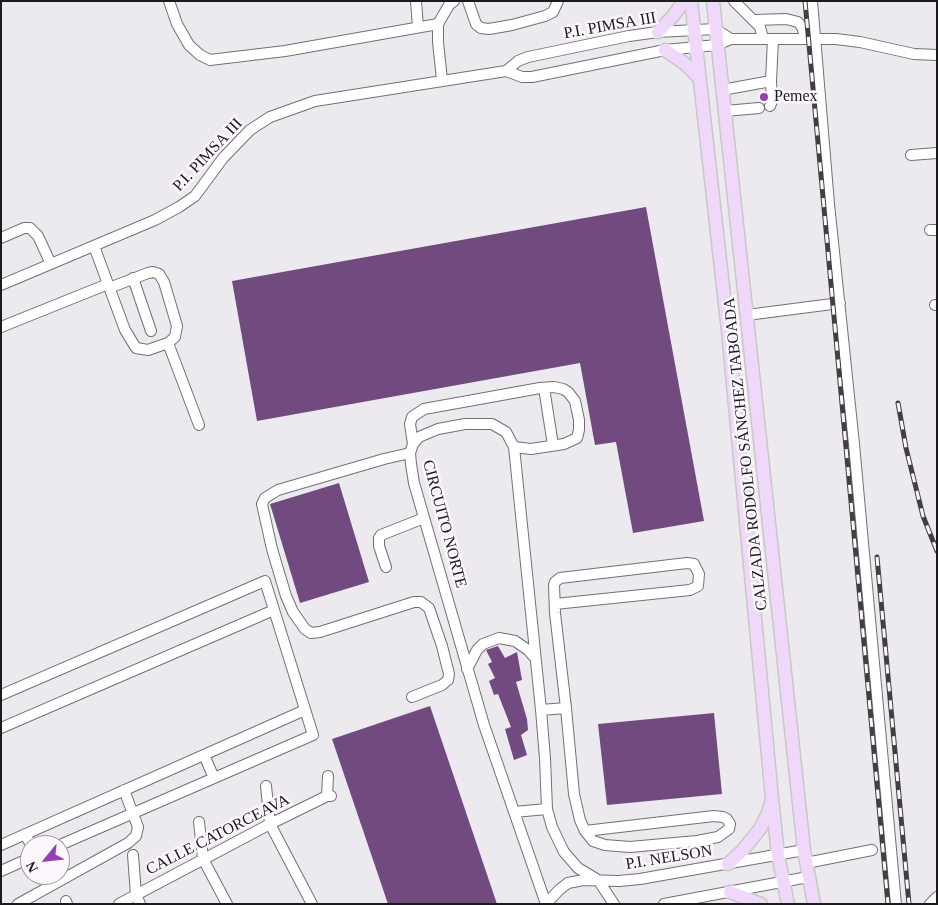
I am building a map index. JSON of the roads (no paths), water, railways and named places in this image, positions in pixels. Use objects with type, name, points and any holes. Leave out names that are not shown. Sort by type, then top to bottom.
[{"type":"main road","points":[[658,32],[684,1]]},
{"type":"main road","name":"CALZADA RODOLFO SÁNCHEZ TABOADA","points":[[692,1],[728,331],[778,855],[788,904]]},
{"type":"main road","name":"CALZADA RODOLFO SÁNCHEZ TABOADA","points":[[713,1],[805,856],[814,904]]},
{"type":"main road","points":[[666,50],[684,63],[700,79]]},
{"type":"main road","points":[[728,864],[742,851],[760,829],[772,798]]},
{"type":"main road","points":[[730,892],[761,904]]},
{"type":"street","points":[[169,1],[177,24],[189,45],[200,55],[210,60],[294,50],[438,24]]},
{"type":"street","points":[[416,1],[418,27]]},
{"type":"street","points":[[442,80],[438,24],[449,5],[454,1]]},
{"type":"street","points":[[468,1],[476,24],[481,28],[489,29],[545,16],[553,12],[558,1]]},
{"type":"street","points":[[734,1],[755,20],[768,39],[772,102],[770,106]]},
{"type":"street","points":[[812,1],[811,39],[854,444],[896,904]]},
{"type":"street","points":[[755,20],[786,19],[798,22],[811,39]]},
{"type":"street","points":[[715,29],[731,39]]},
{"type":"street","name":"P.I. PIMSA III","points":[[506,71],[518,61],[533,56],[629,36],[658,32],[715,29]]},
{"type":"street","points":[[717,45],[731,39],[811,39],[860,42],[914,54],[937,55]]},
{"type":"street","name":"P.I. PIMSA III","points":[[1,285],[155,220],[179,207],[195,196],[233,147],[250,130],[270,117],[315,100],[506,71],[522,77],[529,77],[666,50],[717,45]]},
{"type":"street","points":[[722,90],[771,81]]},
{"type":"street","points":[[725,111],[759,108]]},
{"type":"street","points":[[911,155],[937,153]]},
{"type":"street","points":[[1,238],[24,228],[30,228],[38,236],[51,264]]},
{"type":"street","points":[[1,326],[108,286],[156,272],[161,277],[177,326],[175,337],[168,343],[148,350],[136,348],[125,330],[108,286],[94,246]]},
{"type":"street","points":[[133,278],[151,332]]},
{"type":"street","points":[[747,315],[840,303]]},
{"type":"street","points":[[168,343],[198,425]]},
{"type":"street","points":[[544,388],[553,445]]},
{"type":"street","points":[[412,697],[442,685],[448,680],[449,674],[442,646],[429,608],[421,602],[414,602],[320,632],[311,633],[305,629],[293,612],[286,596],[272,549],[262,504],[265,498],[278,490],[412,449],[410,424],[412,417],[424,409],[490,396],[544,388],[563,388],[574,401],[579,420],[579,430],[576,438],[572,441],[553,445],[531,448],[514,447],[546,758],[547,809],[552,827],[564,852],[578,868],[598,880],[614,904]]},
{"type":"street","name":"CIRCUITO NORTE","points":[[514,447],[506,432],[492,424],[465,424],[438,429],[419,437],[412,449],[410,464],[484,725],[546,904]]},
{"type":"street","points":[[386,567],[379,546],[381,535],[424,518]]},
{"type":"street","points":[[555,604],[690,590],[698,586],[700,574],[694,564],[687,563],[560,578],[554,585],[555,604],[574,794],[584,831],[593,841],[605,845],[630,847],[711,839],[729,829],[730,824],[727,819],[723,817],[706,817],[584,831]]},
{"type":"street","points":[[1,696],[265,581],[312,735],[70,841]]},
{"type":"street","points":[[1,728],[274,610]]},
{"type":"street","points":[[467,669],[477,650],[483,644],[499,638],[514,641],[528,650],[535,658]]},
{"type":"street","points":[[541,710],[566,708]]},
{"type":"street","points":[[1,845],[305,710]]},
{"type":"street","points":[[204,755],[214,778]]},
{"type":"street","name":"CALLE CATORCEAVA","points":[[119,904],[138,899],[203,859],[329,796],[328,776]]},
{"type":"street","points":[[266,786],[270,824],[312,904]]},
{"type":"street","points":[[18,904],[128,843],[136,836],[138,827],[124,790]]},
{"type":"street","points":[[514,812],[547,809]]},
{"type":"street","points":[[199,822],[203,859],[227,904]]},
{"type":"street","name":"P.I. NELSON","points":[[546,904],[568,883],[583,880],[640,879],[778,855],[805,856],[872,850]]},
{"type":"street","points":[[133,855],[138,899]]},
{"type":"street","points":[[1,871],[20,862]]},
{"type":"street","points":[[664,904],[808,877]]},
{"type":"street","points":[[930,904],[937,897]]},
{"type":"railway","points":[[805,1],[888,904]]},
{"type":"railway","points":[[898,403],[906,448],[923,516],[937,551]]},
{"type":"railway","points":[[877,557],[909,904]]},
{"type":"place","name":"Pemex","points":[[764,97]]}]
